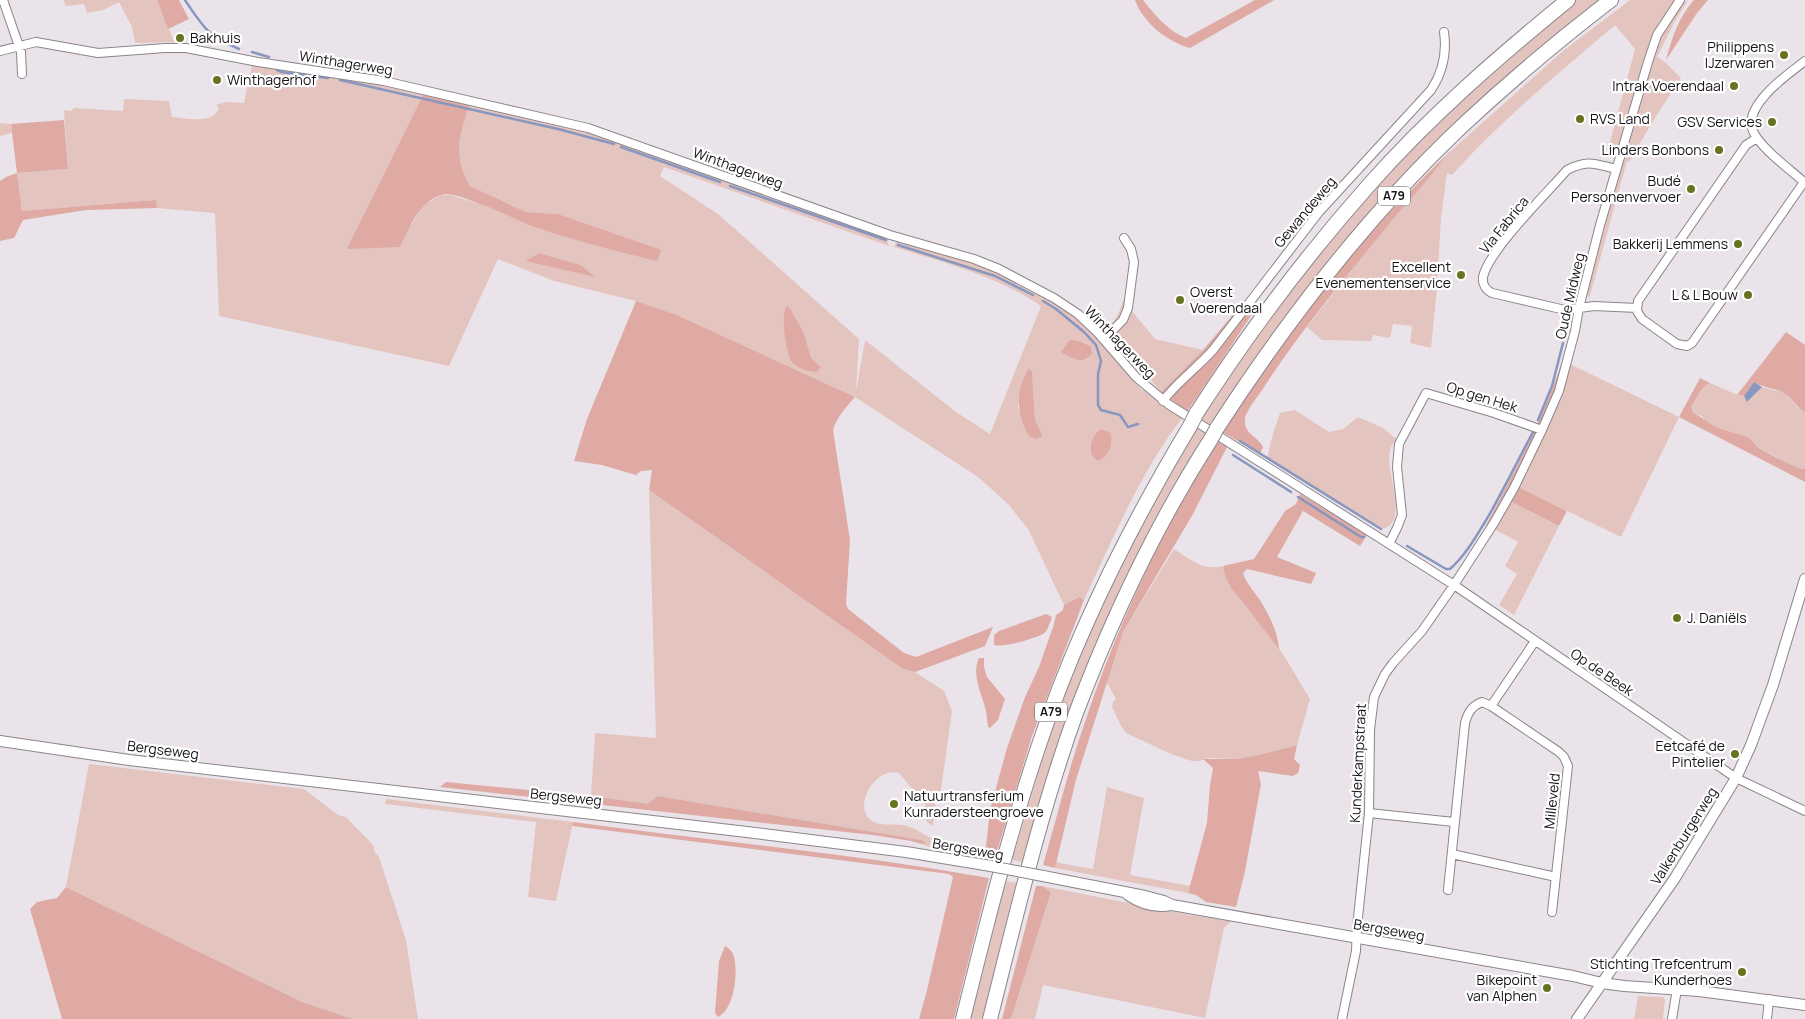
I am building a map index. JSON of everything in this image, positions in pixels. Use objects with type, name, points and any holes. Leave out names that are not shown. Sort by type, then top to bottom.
[{"type":"highway","name":"A79","points":[[963,1019],[1004,860],[1040,742],[1054,703],[1102,589],[1141,512],[1193,420],[1248,336],[1279,294],[1308,256],[1370,184],[1462,90],[1568,0]]},
{"type":"highway","name":"A79","points":[[990,1019],[1031,857],[1076,714],[1115,619],[1176,496],[1262,361],[1333,266],[1413,175],[1460,128],[1521,72],[1611,0]]},
{"type":"street","points":[[2,0],[21,52],[22,74]]},
{"type":"street","name":"Oude Midweg","points":[[1454,585],[1499,514],[1542,430],[1559,391],[1616,169],[1657,36],[1680,0]]},
{"type":"street","name":"Gewandeweg","points":[[1162,400],[1212,350],[1319,212],[1431,90],[1443,64],[1444,32]]},
{"type":"street","name":"Winthagerweg","points":[[0,51],[36,42],[98,53],[180,48],[384,81],[604,133],[890,235],[991,265],[1078,314],[1104,339],[1136,377],[1162,400]]},
{"type":"street","points":[[1757,138],[1746,145],[1640,297],[1636,308],[1638,314],[1642,319],[1677,344],[1687,346],[1692,343],[1805,183],[1757,138],[1752,130],[1751,122],[1753,112],[1762,100],[1779,82],[1805,61]]},
{"type":"street","name":"Via Fabrica","points":[[1579,308],[1565,310],[1492,293],[1484,284],[1484,276],[1487,266],[1501,245],[1567,170],[1580,163],[1592,163],[1616,169]]},
{"type":"street","points":[[1104,339],[1123,320],[1128,308],[1134,262],[1131,250],[1124,238]]},
{"type":"street","points":[[1579,308],[1594,306],[1636,308]]},
{"type":"street","name":"Op gen Hek","points":[[1388,544],[1402,515],[1397,467],[1398,444],[1426,393],[1494,413],[1542,430]]},
{"type":"street","points":[[1162,400],[1454,585]]},
{"type":"street","name":"Valkenburgerweg","points":[[1577,1019],[1676,878],[1736,778],[1751,745],[1773,685],[1805,579]]},
{"type":"street","name":"Op de Beek","points":[[1454,585],[1736,778],[1805,811]]},
{"type":"street","name":"Kunderkampstraat","points":[[1342,1019],[1356,951],[1369,813],[1370,719],[1376,692],[1392,663],[1422,631],[1454,585]]},
{"type":"street","points":[[1448,890],[1467,715],[1474,705],[1482,702],[1491,706],[1535,641]]},
{"type":"street","name":"Milleveld","points":[[1491,706],[1559,752],[1564,757],[1568,766],[1552,912]]},
{"type":"street","name":"Bergseweg","points":[[0,741],[129,760],[906,852],[985,865],[1145,896],[1172,905],[1568,975],[1602,983],[1678,988],[1805,1004]]},
{"type":"street","points":[[1369,813],[1454,822]]},
{"type":"street","points":[[1452,854],[1556,877]]},
{"type":"street","points":[[1672,1019],[1678,988]]},
{"type":"street","points":[[1767,1019],[1769,999]]},
{"type":"shaded area","points":[[64,0],[157,0],[174,42],[135,43],[132,27],[119,2],[103,10],[87,13],[84,4],[65,6]]},
{"type":"shaded area","points":[[157,0],[179,0],[189,19],[168,29]]},
{"type":"shaded area","points":[[1135,0],[1143,0],[1168,27],[1186,38],[1255,0],[1274,0],[1190,48],[1173,41],[1150,24]]},
{"type":"shaded area","points":[[1577,0],[1601,0],[1428,152],[1212,426],[1069,713],[1022,862],[1012,860],[1055,718],[1070,675],[1104,595],[1136,531],[1200,418],[1297,279],[1392,168],[1439,119],[1542,27]]},
{"type":"shaded area","points":[[1630,0],[1675,0],[1667,10],[1648,52],[1658,44],[1679,7],[1688,0],[1657,57],[1681,78],[1629,162],[1627,161],[1589,299],[1587,290],[1622,159],[1607,153],[1635,49],[1615,25],[1510,116],[1452,175],[1447,173],[1441,218],[1431,348],[1410,343],[1412,326],[1393,324],[1390,338],[1373,335],[1371,341],[1322,340],[1307,327],[1359,260],[1445,156],[1563,51]]},
{"type":"shaded area","points":[[1694,0],[1708,0],[1697,13],[1666,60],[1673,36],[1680,21]]},
{"type":"shaded area","points":[[252,65],[312,70],[424,93],[348,249],[411,225],[423,206],[440,195],[451,195],[657,261],[662,250],[558,214],[526,212],[470,186],[464,175],[459,154],[463,124],[470,103],[543,119],[603,136],[886,236],[889,246],[664,167],[660,176],[718,214],[859,339],[856,391],[865,340],[956,412],[990,434],[1041,306],[989,278],[894,247],[897,240],[967,260],[1000,274],[1045,299],[1052,299],[1079,318],[1140,388],[1182,418],[1167,438],[1141,483],[1084,600],[1078,597],[1064,605],[1028,529],[1008,504],[978,477],[855,397],[677,315],[636,301],[554,281],[498,259],[449,366],[219,316],[215,214],[213,213],[157,208],[156,200],[22,211],[17,173],[68,169],[64,110],[71,111],[74,108],[123,111],[124,99],[169,101],[172,117],[205,119],[216,113],[219,108],[216,105],[226,102],[244,103]],"holes":[[[539,253],[581,265],[593,276]],[[789,306],[804,333],[811,358],[820,366],[810,372],[793,362],[786,334]],[[1075,340],[1085,343],[1092,354],[1085,360],[1074,359],[1062,351],[1068,342]],[[1029,368],[1032,371],[1035,420],[1042,437],[1039,439],[1028,434],[1018,407],[1021,387]],[[1101,429],[1112,440],[1108,452],[1098,461],[1092,456],[1091,452],[1091,445],[1095,435]]]},
{"type":"shaded area","points":[[424,93],[470,103],[463,124],[459,154],[464,175],[470,186],[526,212],[558,214],[662,250],[657,261],[547,231],[466,199],[448,194],[438,196],[425,205],[415,218],[400,247],[347,249]]},
{"type":"shaded area","points":[[64,120],[68,169],[17,173],[11,124]]},
{"type":"shaded area","points":[[0,123],[11,124],[12,133],[0,136]]},
{"type":"shaded area","points":[[1445,156],[1312,320],[1250,407],[1245,425],[1249,432],[1261,443],[1263,447],[1260,454],[1222,432],[1272,358],[1325,287],[1383,220]]},
{"type":"shaded area","points":[[17,173],[22,211],[156,200],[157,208],[86,210],[23,220],[14,238],[0,241],[0,181]]},
{"type":"shaded area","points":[[539,253],[581,265],[595,277],[526,261]]},
{"type":"shaded area","points":[[1247,298],[1257,307],[1187,412],[1161,392],[1203,350]]},
{"type":"shaded area","points":[[1123,300],[1155,339],[1203,350],[1161,392],[1103,326],[1114,320],[1119,313]]},
{"type":"shaded area","points":[[636,301],[677,315],[855,397],[839,417],[833,430],[850,540],[846,604],[848,609],[904,653],[916,657],[993,627],[985,646],[915,672],[903,669],[649,490],[652,470],[641,471],[636,475],[602,465],[574,461],[587,419]]},
{"type":"shaded area","points":[[787,306],[804,333],[811,358],[821,367],[817,372],[802,369],[790,359],[785,340],[784,324]]},
{"type":"shaded area","points":[[1574,318],[1582,320],[1565,385],[1543,437],[1518,487],[1567,511],[1559,526],[1510,501],[1494,529],[1485,527],[1517,466],[1546,403],[1563,359]]},
{"type":"shaded area","points":[[1786,332],[1805,345],[1805,412],[1784,393],[1754,382],[1744,396],[1737,395]]},
{"type":"shaded area","points":[[1071,340],[1079,341],[1091,347],[1092,354],[1084,360],[1077,360],[1061,352]]},
{"type":"shaded area","points":[[1570,364],[1679,417],[1621,537],[1518,487],[1554,411]]},
{"type":"shaded area","points":[[1029,368],[1032,371],[1035,420],[1042,435],[1042,437],[1036,439],[1029,436],[1022,419],[1019,402],[1021,385]]},
{"type":"shaded area","points":[[1700,378],[1710,383],[1701,390],[1691,406],[1693,413],[1716,427],[1749,438],[1760,449],[1791,465],[1805,469],[1805,482],[1679,417]]},
{"type":"shaded area","points":[[1710,383],[1744,396],[1747,402],[1762,387],[1785,393],[1798,408],[1805,412],[1805,469],[1783,462],[1758,448],[1752,440],[1719,429],[1706,422],[1702,416],[1693,413],[1691,406],[1701,390]]},
{"type":"shaded area","points":[[1295,410],[1329,432],[1343,429],[1358,417],[1383,428],[1396,439],[1390,449],[1389,459],[1396,507],[1395,517],[1390,525],[1382,529],[1267,459],[1280,413]]},
{"type":"shaded area","points":[[1101,429],[1110,433],[1112,441],[1108,453],[1098,461],[1092,456],[1091,445],[1093,438]]},
{"type":"shaded area","points":[[1216,441],[1227,447],[1193,514],[1123,632],[1076,780],[1055,868],[1043,865],[1080,737],[1112,648],[1161,542]]},
{"type":"shaded area","points":[[649,490],[903,669],[915,672],[944,691],[952,711],[940,797],[936,797],[933,826],[926,821],[927,811],[924,803],[899,773],[891,772],[877,779],[871,786],[864,801],[864,809],[871,820],[880,824],[902,825],[913,828],[931,838],[930,847],[926,846],[922,840],[658,796],[648,805],[591,796],[595,733],[656,738]]},
{"type":"shaded area","points":[[1300,494],[1367,535],[1360,546],[1303,511],[1277,557],[1316,573],[1311,584],[1247,569],[1243,573],[1270,618],[1277,636],[1279,649],[1232,589],[1226,578],[1223,566],[1254,559],[1285,511],[1296,504]]},
{"type":"shaded area","points":[[1510,501],[1559,526],[1514,615],[1499,605],[1517,574],[1505,566],[1518,542],[1494,529]]},
{"type":"shaded area","points":[[1174,549],[1203,566],[1223,566],[1238,597],[1268,633],[1289,663],[1310,699],[1297,745],[1236,759],[1208,758],[1192,761],[1171,754],[1126,733],[1121,726],[1112,707],[1116,699],[1106,681],[1123,632]]},
{"type":"shaded area","points":[[1079,597],[1084,600],[1032,736],[995,858],[982,855],[986,846],[990,810],[1007,748],[1025,697],[1039,667],[1056,615],[1063,610],[1064,605]]},
{"type":"shaded area","points":[[1046,614],[1052,617],[1047,630],[1043,634],[1011,644],[994,645],[994,635],[999,631]]},
{"type":"shaded area","points":[[979,658],[984,658],[987,677],[1005,699],[998,720],[990,728],[988,727],[986,711],[977,678],[976,671]]},
{"type":"shaded area","points":[[1297,745],[1294,759],[1300,765],[1298,773],[1293,776],[1258,771],[1261,784],[1245,871],[1236,907],[1206,902],[1196,895],[1188,893],[1207,823],[1213,768],[1203,759],[1236,759]]},
{"type":"shaded area","points":[[89,764],[304,789],[338,815],[346,817],[374,846],[374,851],[379,857],[406,940],[418,1019],[353,1019],[302,1002],[66,887]]},
{"type":"shaded area","points":[[446,782],[591,796],[648,804],[658,796],[922,840],[926,845],[873,835],[440,787]]},
{"type":"shaded area","points":[[1107,787],[1144,798],[1130,875],[1190,886],[1188,893],[1055,868],[1057,861],[1059,863],[1093,869]]},
{"type":"shaded area","points":[[386,799],[573,822],[556,901],[528,897],[536,822],[385,804]]},
{"type":"shaded area","points":[[573,822],[885,861],[989,878],[954,1019],[919,1019],[953,877],[949,874],[572,826]]},
{"type":"shaded area","points":[[1006,881],[1017,883],[983,1019],[971,1019]]},
{"type":"shaded area","points":[[1036,886],[1042,886],[1051,892],[1011,1019],[1002,1019]]},
{"type":"shaded area","points":[[1042,886],[1190,915],[1232,921],[1224,928],[1205,1018],[1043,985],[1035,1019],[1011,1019],[1051,892]]},
{"type":"shaded area","points":[[66,887],[302,1002],[353,1019],[62,1019],[30,909],[37,902],[57,898]]},
{"type":"shaded area","points":[[725,946],[733,954],[736,969],[732,998],[724,1013],[718,1017],[715,1013],[719,961]]},
{"type":"shaded area","points":[[1638,996],[1663,997],[1665,1000],[1663,1019],[1634,1019]]},
{"type":"water","points":[[1754,382],[1762,387],[1747,402],[1744,396]]},
{"type":"waterway","points":[[185,0],[207,30],[220,40],[239,49]]},
{"type":"waterway","points":[[252,52],[269,57]]},
{"type":"waterway","points":[[277,70],[328,78]]},
{"type":"waterway","points":[[340,80],[558,129],[614,144]]},
{"type":"waterway","points":[[621,147],[720,182]]},
{"type":"waterway","points":[[730,186],[886,240]]},
{"type":"waterway","points":[[898,245],[995,276],[1033,295]]},
{"type":"waterway","points":[[1043,301],[1084,332],[1096,345],[1101,361],[1098,374],[1098,405],[1101,410],[1120,415],[1128,427],[1138,424]]},
{"type":"waterway","points":[[1538,420],[1552,386],[1563,343]]},
{"type":"waterway","points":[[1407,546],[1446,569],[1450,569],[1480,531],[1533,432]]},
{"type":"waterway","points":[[1240,441],[1381,529]]},
{"type":"waterway","points":[[1233,455],[1291,492]]},
{"type":"waterway","points":[[1298,497],[1361,537],[1364,537]]},
{"type":"place","name":"Bakhuis","points":[[180,38]]},
{"type":"place","name":"Philippens IJzerwaren","points":[[1784,55]]},
{"type":"place","name":"Winthagerhof","points":[[217,80]]},
{"type":"place","name":"Intrak Voerendaal","points":[[1734,86]]},
{"type":"place","name":"RVS Land","points":[[1580,119]]},
{"type":"place","name":"GSV Services","points":[[1772,122]]},
{"type":"place","name":"Linders Bonbons","points":[[1719,150]]},
{"type":"place","name":"Budé Personenvervoer","points":[[1691,189]]},
{"type":"place","name":"Bakkerij Lemmens","points":[[1738,244]]},
{"type":"place","name":"Excellent Evenementenservice","points":[[1461,275]]},
{"type":"place","name":"L & L Bouw","points":[[1748,295]]},
{"type":"place","name":"Overst Voerendaal","points":[[1180,300]]},
{"type":"place","name":"J. Daniëls","points":[[1677,618]]},
{"type":"place","name":"Eetcafé de Pintelier","points":[[1735,754]]},
{"type":"place","name":"Natuurtransferium Kunradersteengroeve","points":[[894,804]]},
{"type":"place","name":"Stichting Trefcentrum Kunderhoes","points":[[1742,972]]},
{"type":"place","name":"Bikepoint van Alphen","points":[[1547,988]]}]
